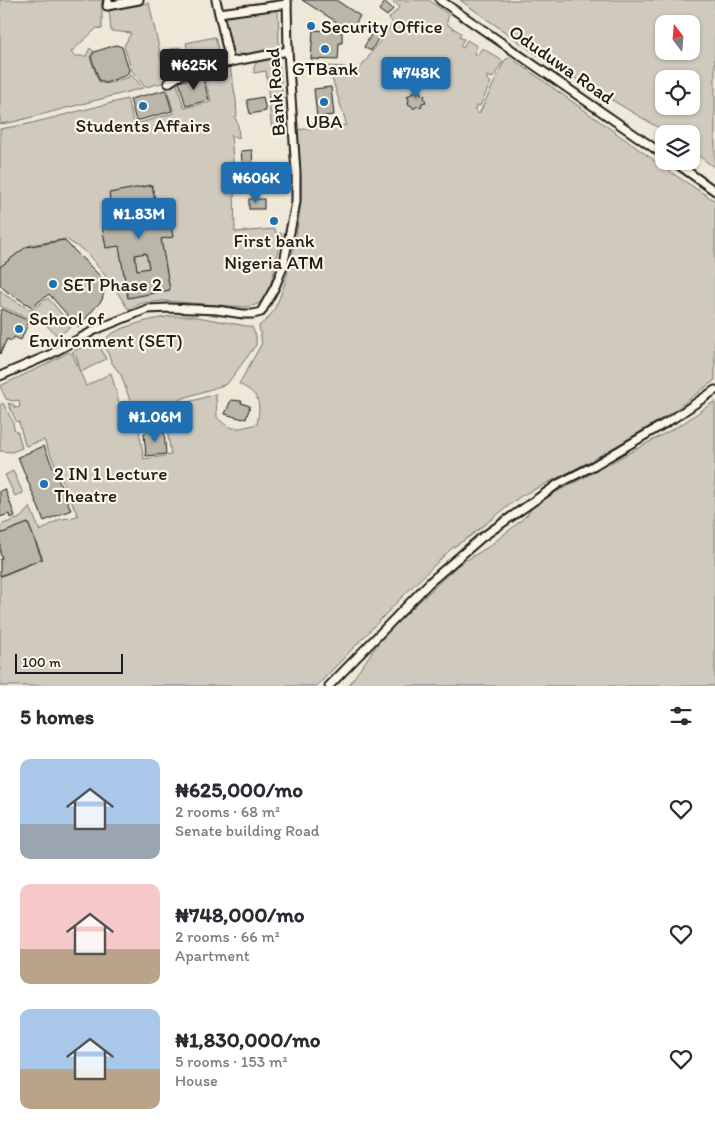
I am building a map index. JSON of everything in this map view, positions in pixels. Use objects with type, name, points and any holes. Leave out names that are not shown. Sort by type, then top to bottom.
[{"type":"street","points":[[108,0],[107,6],[140,0]]},
{"type":"street","points":[[216,0],[230,62]]},
{"type":"street","name":"Oduduwa Road","points":[[440,0],[655,149]]},
{"type":"street","points":[[219,13],[287,2]]},
{"type":"street","name":"Bank Road","points":[[0,376],[49,355],[95,330],[147,309],[217,310],[253,314],[261,312],[270,298],[283,267],[296,202],[287,2]]},
{"type":"street","points":[[168,83],[182,74],[230,62],[288,51]]},
{"type":"street","points":[[686,170],[715,191]]},
{"type":"street","points":[[329,686],[430,582],[481,538],[558,484],[674,418],[715,390]]},
{"type":"shaded area","points":[[0,0],[102,0],[102,29],[97,28],[71,52],[74,56],[86,56],[90,48],[94,52],[90,57],[99,82],[106,84],[129,77],[130,73],[143,88],[0,124]]},
{"type":"shaded area","points":[[391,0],[429,0],[449,15],[448,25],[461,33],[459,37],[464,39],[460,46],[463,48],[467,40],[477,46],[474,53],[477,56],[482,48],[503,61],[493,78],[487,76],[487,80],[491,82],[480,106],[476,106],[475,110],[479,114],[505,60],[510,57],[655,161],[655,170],[668,170],[715,201],[715,380],[674,411],[638,433],[589,462],[521,496],[452,548],[317,686],[0,686],[0,577],[43,559],[28,523],[0,534],[0,525],[20,518],[30,507],[40,531],[58,520],[78,516],[44,440],[25,445],[19,422],[16,421],[8,403],[14,405],[15,408],[20,407],[19,400],[6,399],[0,386],[69,352],[73,355],[86,386],[111,373],[124,420],[141,420],[144,430],[139,431],[144,459],[171,455],[167,429],[162,428],[162,425],[166,424],[159,416],[173,412],[185,403],[216,394],[217,417],[226,425],[239,428],[257,424],[259,405],[257,400],[251,392],[239,384],[262,343],[259,326],[269,317],[276,305],[292,258],[301,195],[296,130],[346,125],[328,66],[345,67],[354,77],[393,23],[389,18],[400,7]]},
{"type":"shaded area","points":[[460,0],[715,0],[715,168],[700,157],[700,125],[655,126],[543,59]]},
{"type":"shaded area","points":[[149,3],[166,82],[145,87],[132,71],[124,46],[131,33],[111,31],[109,8]]},
{"type":"shaded area","points":[[278,8],[279,43],[277,48],[245,55],[234,53],[229,42],[224,16]]},
{"type":"shaded area","points":[[215,37],[221,61],[192,67],[186,43]]},
{"type":"shaded area","points":[[180,47],[187,69],[175,74],[167,71],[163,51]]},
{"type":"shaded area","points":[[276,58],[279,63],[286,131],[272,132],[266,71],[254,73],[254,67],[258,60]]},
{"type":"shaded area","points":[[228,65],[230,67],[236,100],[237,116],[235,117],[239,138],[231,135],[234,172],[271,171],[288,167],[285,184],[274,190],[234,189],[235,232],[275,229],[276,234],[282,233],[272,278],[267,294],[262,301],[245,307],[163,301],[142,303],[128,309],[112,284],[87,253],[66,239],[30,245],[0,267],[0,129],[28,124],[127,99],[136,124],[174,113],[166,86],[176,81],[184,108],[211,102],[204,74],[201,72]]},
{"type":"shaded area","points":[[0,290],[31,310],[48,298],[72,326],[58,336],[31,311],[27,318],[0,306]]},
{"type":"shaded area","points":[[173,316],[192,316],[252,327],[256,336],[256,345],[227,384],[183,398],[154,410],[139,409],[131,403],[121,375],[112,363],[103,342],[115,332],[125,328],[146,321]]},
{"type":"shaded area","points":[[97,340],[106,359],[81,372],[76,356],[72,352]]},
{"type":"shaded area","points":[[715,401],[715,686],[348,686],[384,635],[458,565],[488,547],[512,528],[527,515],[536,502],[682,424]]},
{"type":"shaded area","points":[[3,403],[13,422],[14,429],[18,433],[22,448],[12,452],[0,451],[0,405]]},
{"type":"shaded area","points":[[13,471],[23,493],[15,496],[5,475]]},
{"type":"building","points":[[302,0],[336,0],[360,16],[351,31]]},
{"type":"building","points":[[385,2],[393,9],[387,16],[379,10]]},
{"type":"building","points":[[376,26],[383,30],[371,51],[364,47]]},
{"type":"building","name":"GTBank","points":[[313,30],[342,32],[342,43],[339,43],[338,60],[311,59]]},
{"type":"building","points":[[116,45],[122,47],[129,70],[127,75],[105,83],[99,80],[91,57],[94,52]]},
{"type":"building","points":[[202,75],[209,100],[186,106],[179,82]]},
{"type":"building","name":"UBA","points":[[331,87],[334,115],[317,117],[314,89]]},
{"type":"building","points":[[166,90],[172,111],[136,121],[130,99]]},
{"type":"building","points":[[420,90],[421,94],[425,95],[426,102],[422,103],[421,107],[417,106],[414,109],[408,104],[409,99],[407,96],[412,94],[412,91]]},
{"type":"building","points":[[263,97],[266,111],[250,114],[247,100]]},
{"type":"building","points":[[252,150],[253,170],[243,170],[241,151]]},
{"type":"building","points":[[152,185],[158,215],[169,213],[173,237],[161,239],[170,290],[128,298],[119,246],[106,248],[102,225],[114,223],[109,193]],"holes":[[[146,253],[149,268],[137,270],[135,255]]]},
{"type":"building","points":[[249,199],[264,199],[264,209],[249,209]]},
{"type":"building","name":"SET Phase 2","points":[[64,240],[106,282],[102,300],[78,327],[49,294],[32,307],[6,291],[0,285],[0,267],[26,247]]},
{"type":"building","name":"School of Environment (SET)","points":[[2,309],[29,321],[21,340],[14,337],[12,341],[7,339],[0,354],[0,315]]},
{"type":"building","points":[[231,400],[242,401],[241,403],[250,406],[246,419],[225,414]]},
{"type":"building","points":[[148,429],[156,429],[157,432],[164,431],[166,454],[146,456],[144,433],[148,432]]},
{"type":"building","name":"2 IN 1 Lecture Theatre","points":[[44,446],[71,510],[44,521],[18,457]]},
{"type":"building","points":[[5,489],[15,516],[10,518],[9,514],[0,517],[0,491]]},
{"type":"building","points":[[28,523],[42,559],[0,576],[0,559],[2,558],[0,553],[0,534]]},
{"type":"place","name":"Security Office","points":[[311,26]]},
{"type":"place","name":"GTBank","points":[[325,49]]},
{"type":"place","name":"UBA","points":[[324,102]]},
{"type":"place","name":"Students Affairs","points":[[143,106]]},
{"type":"place","name":"First bank Nigeria ATM","points":[[274,221]]},
{"type":"place","name":"SET Phase 2","points":[[53,284]]},
{"type":"place","name":"School of Environment (SET)","points":[[19,329]]},
{"type":"place","name":"2 IN 1 Lecture Theatre","points":[[44,484]]}]
